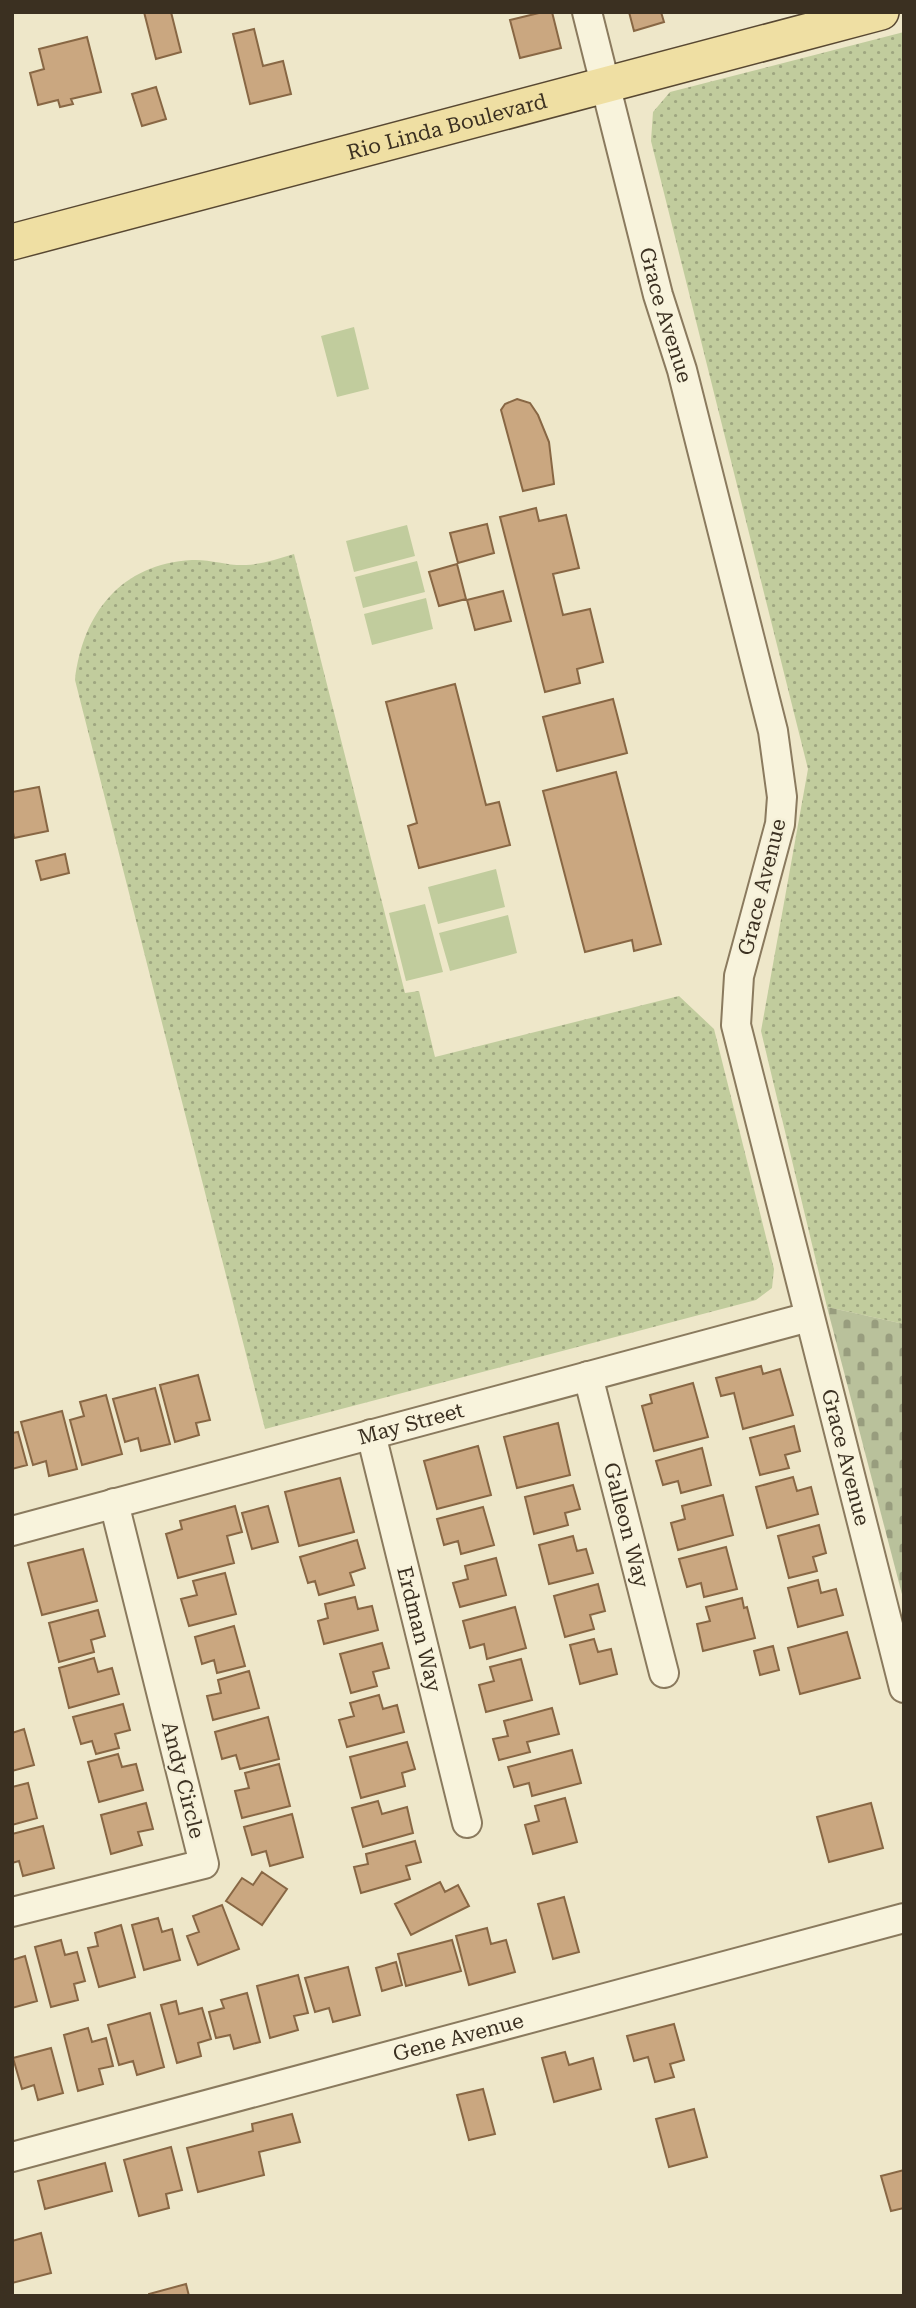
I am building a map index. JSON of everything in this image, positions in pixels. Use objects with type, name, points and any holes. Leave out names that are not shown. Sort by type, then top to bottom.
[{"type":"main road","name":"Rio Linda Boulevard","points":[[12,242],[881,12]]},
{"type":"street","name":"Grace Avenue","points":[[587,12],[658,295],[682,370],[773,731],[782,797],[780,824],[738,976],[736,1025],[904,1688]]},
{"type":"street","name":"May Street","points":[[12,1531],[809,1317]]},
{"type":"street","name":"Galleon Way","points":[[589,1376],[664,1673]]},
{"type":"street","name":"Erdman Way","points":[[371,1434],[467,1823]]},
{"type":"street","name":"Andy Circle","points":[[12,1912],[204,1864],[114,1503]]},
{"type":"street","name":"Gene Avenue","points":[[12,2157],[904,1918]]},
{"type":"green space","points":[[904,32],[904,1324],[827,1307],[761,1031],[808,769],[651,141],[653,112],[670,92]]},
{"type":"green space","points":[[354,327],[369,389],[337,397],[321,336]]},
{"type":"green space","points":[[407,525],[415,556],[354,572],[346,541]]},
{"type":"green space","points":[[294,554],[405,993],[419,991],[435,1057],[679,996],[714,1029],[774,1269],[772,1288],[756,1300],[265,1429],[75,680],[79,656],[97,614],[110,596],[145,571],[192,560],[239,565],[270,561]]},
{"type":"green space","points":[[417,561],[425,592],[363,608],[355,577]]},
{"type":"green space","points":[[426,598],[433,629],[372,645],[364,614]]},
{"type":"green space","points":[[496,869],[505,907],[438,924],[428,887]]},
{"type":"green space","points":[[425,904],[443,972],[406,981],[389,913]]},
{"type":"green space","points":[[508,915],[517,953],[450,971],[439,933]]},
{"type":"green space","points":[[827,1307],[904,1324],[904,1602]]},
{"type":"building","points":[[144,12],[171,12],[181,52],[156,59]]},
{"type":"building","points":[[552,12],[561,48],[520,58],[510,20]]},
{"type":"building","points":[[629,12],[661,12],[664,22],[634,31]]},
{"type":"building","points":[[254,29],[263,66],[283,61],[291,94],[250,104],[233,34]]},
{"type":"building","points":[[87,37],[101,92],[71,99],[73,104],[60,107],[58,100],[38,105],[30,73],[44,69],[39,49]]},
{"type":"building","points":[[156,87],[166,119],[142,126],[132,94]]},
{"type":"building","points":[[517,399],[530,403],[538,415],[549,442],[554,484],[523,491],[501,410],[505,404]]},
{"type":"building","points":[[536,508],[539,521],[566,515],[579,568],[553,574],[563,615],[590,609],[603,662],[577,669],[580,683],[545,692],[500,517]]},
{"type":"building","points":[[487,524],[494,553],[458,563],[450,533]]},
{"type":"building","points":[[457,564],[466,599],[439,606],[429,572]]},
{"type":"building","points":[[503,591],[511,621],[475,630],[467,600]]},
{"type":"building","points":[[455,684],[486,805],[499,802],[510,845],[419,868],[408,826],[417,823],[386,702]]},
{"type":"building","points":[[613,699],[627,753],[557,771],[543,717]]},
{"type":"building","points":[[616,772],[661,944],[634,951],[632,940],[585,952],[543,791]]},
{"type":"building","points":[[39,787],[48,831],[14,838],[12,792]]},
{"type":"building","points":[[65,854],[69,873],[41,880],[36,861]]},
{"type":"building","points":[[761,1366],[763,1374],[780,1369],[793,1415],[743,1429],[734,1393],[721,1396],[716,1378]]},
{"type":"building","points":[[198,1375],[210,1420],[196,1423],[199,1435],[175,1442],[160,1385]]},
{"type":"building","points":[[693,1383],[708,1437],[654,1451],[642,1406],[652,1403],[650,1395]]},
{"type":"building","points":[[155,1388],[170,1444],[141,1451],[138,1438],[125,1442],[113,1399]]},
{"type":"building","points":[[106,1395],[122,1454],[82,1465],[70,1420],[84,1416],[80,1402]]},
{"type":"building","points":[[62,1411],[77,1469],[49,1476],[46,1461],[33,1465],[21,1422]]},
{"type":"building","points":[[558,1423],[570,1475],[517,1488],[504,1437]]},
{"type":"building","points":[[794,1426],[800,1451],[785,1455],[789,1468],[760,1475],[750,1438]]},
{"type":"building","points":[[18,1432],[27,1465],[12,1469],[12,1433]]},
{"type":"building","points":[[478,1446],[491,1495],[437,1509],[424,1461]]},
{"type":"building","points":[[702,1448],[711,1485],[681,1493],[678,1481],[663,1485],[656,1461]]},
{"type":"building","points":[[793,1477],[797,1491],[811,1487],[818,1514],[767,1528],[756,1487]]},
{"type":"building","points":[[340,1478],[354,1532],[299,1546],[285,1492]]},
{"type":"building","points":[[573,1485],[580,1509],[565,1513],[568,1525],[534,1534],[525,1497]]},
{"type":"building","points":[[723,1495],[733,1535],[678,1550],[671,1523],[685,1519],[682,1506]]},
{"type":"building","points":[[235,1506],[242,1532],[227,1536],[234,1563],[178,1578],[166,1534],[182,1529],[180,1521]]},
{"type":"building","points":[[268,1506],[278,1542],[252,1549],[242,1513]]},
{"type":"building","points":[[483,1507],[494,1545],[461,1554],[458,1541],[444,1545],[437,1519]]},
{"type":"building","points":[[819,1525],[826,1553],[813,1557],[817,1571],[789,1578],[778,1536]]},
{"type":"building","points":[[573,1536],[577,1551],[586,1549],[593,1573],[549,1584],[539,1545]]},
{"type":"building","points":[[357,1540],[365,1568],[350,1573],[354,1585],[319,1595],[315,1581],[308,1583],[300,1557]]},
{"type":"building","points":[[726,1547],[737,1589],[704,1597],[701,1583],[687,1587],[679,1559]]},
{"type":"building","points":[[83,1549],[97,1601],[42,1615],[28,1563]]},
{"type":"building","points":[[496,1558],[506,1595],[460,1607],[453,1583],[468,1579],[465,1566]]},
{"type":"building","points":[[225,1573],[236,1614],[189,1626],[181,1599],[197,1595],[193,1581]]},
{"type":"building","points":[[818,1580],[821,1593],[836,1589],[843,1615],[798,1627],[788,1588]]},
{"type":"building","points":[[598,1584],[605,1611],[590,1615],[594,1629],[565,1637],[554,1596]]},
{"type":"building","points":[[355,1597],[358,1609],[372,1606],[378,1630],[324,1644],[318,1621],[328,1618],[325,1604]]},
{"type":"building","points":[[742,1598],[755,1638],[703,1651],[697,1624],[710,1621],[706,1607]]},
{"type":"building","points":[[515,1607],[526,1648],[487,1659],[484,1644],[470,1648],[463,1621]]},
{"type":"building","points":[[98,1610],[105,1636],[91,1640],[94,1652],[59,1662],[49,1623]]},
{"type":"building","points":[[234,1626],[245,1666],[217,1673],[214,1660],[202,1664],[195,1637]]},
{"type":"building","points":[[847,1632],[860,1678],[800,1694],[788,1648]]},
{"type":"building","points":[[594,1639],[598,1652],[611,1649],[617,1674],[580,1684],[570,1645]]},
{"type":"building","points":[[382,1643],[389,1668],[373,1672],[377,1686],[351,1693],[340,1654]]},
{"type":"building","points":[[773,1646],[779,1670],[760,1675],[754,1651]]},
{"type":"building","points":[[94,1658],[98,1672],[112,1668],[119,1694],[69,1708],[59,1668]]},
{"type":"building","points":[[521,1659],[532,1700],[486,1712],[479,1685],[494,1681],[490,1667]]},
{"type":"building","points":[[249,1671],[259,1708],[213,1720],[207,1696],[221,1693],[218,1680]]},
{"type":"building","points":[[379,1695],[383,1709],[397,1705],[404,1732],[347,1747],[339,1720],[354,1716],[350,1703]]},
{"type":"building","points":[[123,1704],[130,1730],[115,1734],[119,1748],[96,1754],[92,1741],[81,1744],[73,1717]]},
{"type":"building","points":[[552,1708],[559,1734],[527,1742],[530,1752],[499,1760],[493,1739],[508,1736],[504,1721]]},
{"type":"building","points":[[268,1717],[279,1759],[240,1769],[236,1755],[222,1759],[215,1732]]},
{"type":"building","points":[[24,1729],[34,1765],[12,1771],[12,1733]]},
{"type":"building","points":[[407,1742],[415,1769],[402,1773],[405,1786],[361,1798],[350,1757]]},
{"type":"building","points":[[572,1750],[581,1783],[532,1796],[529,1783],[514,1787],[508,1767]]},
{"type":"building","points":[[118,1754],[122,1767],[136,1764],[143,1790],[99,1802],[88,1762]]},
{"type":"building","points":[[279,1764],[290,1806],[242,1818],[235,1791],[249,1788],[245,1773]]},
{"type":"building","points":[[28,1783],[37,1818],[12,1825],[12,1787]]},
{"type":"building","points":[[565,1798],[577,1842],[533,1854],[525,1825],[539,1821],[535,1806]]},
{"type":"building","points":[[378,1801],[382,1814],[407,1807],[413,1833],[363,1847],[352,1808]]},
{"type":"building","points":[[146,1803],[153,1829],[138,1832],[142,1845],[111,1854],[101,1815]]},
{"type":"building","points":[[871,1803],[883,1848],[829,1862],[817,1817]]},
{"type":"building","points":[[292,1814],[303,1857],[270,1866],[266,1851],[252,1855],[244,1827]]},
{"type":"building","points":[[43,1826],[54,1868],[23,1876],[19,1861],[12,1863],[12,1834]]},
{"type":"building","points":[[415,1841],[421,1862],[406,1866],[410,1879],[361,1893],[354,1867],[368,1864],[366,1854]]},
{"type":"building","points":[[262,1872],[287,1889],[262,1925],[226,1901],[242,1878],[253,1885]]},
{"type":"building","points":[[440,1882],[445,1892],[458,1885],[469,1906],[411,1935],[395,1904]]},
{"type":"building","points":[[564,1897],[579,1952],[553,1959],[538,1904]]},
{"type":"building","points":[[222,1905],[239,1949],[198,1965],[187,1936],[199,1932],[193,1916]]},
{"type":"building","points":[[158,1918],[162,1932],[172,1929],[180,1960],[144,1970],[132,1925]]},
{"type":"building","points":[[121,1925],[135,1977],[99,1987],[88,1948],[98,1946],[95,1933]]},
{"type":"building","points":[[487,1928],[491,1944],[506,1940],[515,1972],[469,1985],[456,1936]]},
{"type":"building","points":[[61,1940],[65,1955],[77,1952],[85,1981],[74,1984],[78,2000],[51,2007],[35,1947]]},
{"type":"building","points":[[452,1940],[461,1971],[406,1986],[398,1954]]},
{"type":"building","points":[[25,1956],[37,2001],[12,2008],[12,1960]]},
{"type":"building","points":[[396,1962],[402,1985],[382,1991],[376,1968]]},
{"type":"building","points":[[348,1967],[360,2015],[333,2022],[329,2008],[315,2012],[305,1978]]},
{"type":"building","points":[[298,1975],[308,2013],[294,2016],[298,2030],[270,2038],[257,1986]]},
{"type":"building","points":[[247,1993],[260,2042],[234,2049],[230,2035],[216,2038],[209,2012],[224,2008],[221,2000]]},
{"type":"building","points":[[176,2001],[179,2014],[202,2008],[211,2039],[198,2043],[201,2056],[177,2063],[161,2005]]},
{"type":"building","points":[[150,2013],[164,2067],[137,2075],[133,2061],[119,2065],[108,2025]]},
{"type":"building","points":[[674,2024],[684,2060],[670,2064],[674,2077],[655,2082],[648,2057],[634,2061],[627,2036]]},
{"type":"building","points":[[88,2028],[92,2042],[106,2038],[113,2066],[99,2069],[103,2084],[78,2091],[64,2035]]},
{"type":"building","points":[[51,2048],[63,2093],[38,2100],[34,2085],[22,2089],[13,2058]]},
{"type":"building","points":[[565,2052],[569,2065],[593,2058],[601,2089],[554,2102],[542,2058]]},
{"type":"building","points":[[483,2089],[495,2134],[469,2140],[457,2095]]},
{"type":"building","points":[[694,2109],[707,2157],[669,2167],[656,2119]]},
{"type":"building","points":[[292,2114],[300,2142],[259,2152],[264,2175],[198,2192],[187,2148],[253,2131],[252,2124]]},
{"type":"building","points":[[171,2147],[182,2190],[166,2194],[169,2208],[139,2216],[124,2160]]},
{"type":"building","points":[[105,2163],[112,2191],[45,2209],[38,2181]]},
{"type":"building","points":[[904,2170],[904,2208],[891,2211],[881,2176]]},
{"type":"building","points":[[41,2233],[51,2273],[12,2283],[12,2241]]},
{"type":"building","points":[[186,2284],[189,2296],[149,2296],[149,2294]]}]
